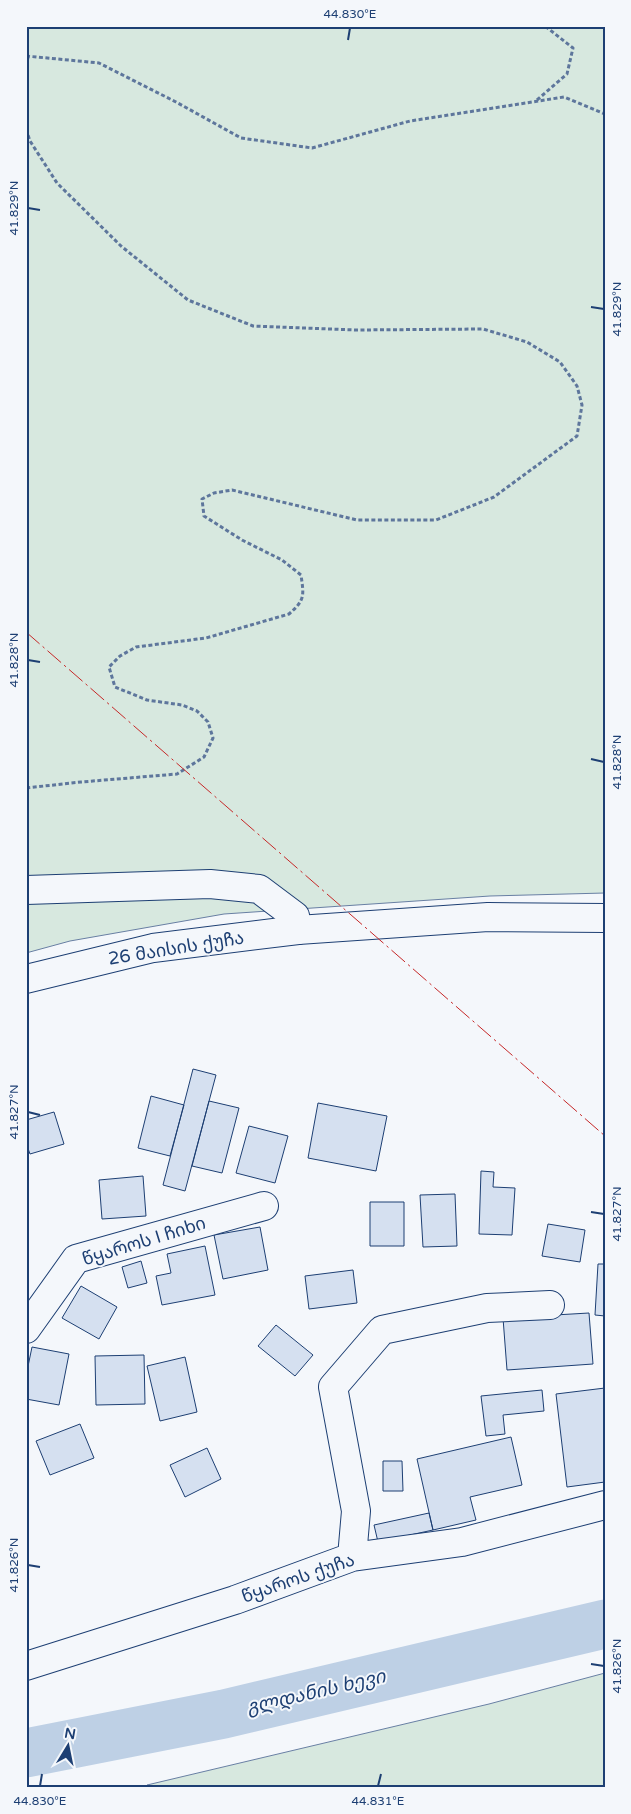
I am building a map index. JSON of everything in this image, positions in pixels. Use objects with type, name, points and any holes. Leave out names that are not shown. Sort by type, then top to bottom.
[{"type":"street","points":[[26,890],[210,884],[259,890],[295,916],[298,930]]},
{"type":"street","name":"26 მაისის ქუჩა","points":[[26,979],[153,948],[298,930],[488,917],[605,918]]},
{"type":"street","name":"წყაროს I ჩიხი","points":[[26,1329],[76,1259],[264,1206]]},
{"type":"street","points":[[352,1557],[356,1512],[333,1388],[382,1330],[488,1308],[550,1305]]},
{"type":"street","name":"წყაროს ქუჩა","points":[[26,1666],[235,1600],[352,1557],[462,1542],[605,1505]]},
{"type":"path","points":[[536,101],[567,74],[573,48],[545,26]]},
{"type":"path","points":[[26,72],[27,56],[99,63],[241,138],[312,148],[410,121],[564,97],[605,114]]},
{"type":"path","points":[[26,129],[30,142],[58,183],[121,246],[188,300],[253,326],[357,330],[483,329],[527,342],[560,362],[577,386],[582,404],[577,436],[494,497],[436,520],[357,520],[232,490],[214,493],[202,499],[204,516],[242,540],[282,560],[301,575],[303,594],[299,606],[289,614],[206,638],[136,648],[120,656],[109,667],[116,687],[147,700],[182,705],[197,711],[208,722],[213,738],[204,757],[177,774],[26,788]]},
{"type":"shaded area","points":[[26,26],[605,26],[605,893],[490,896],[224,914],[70,941],[26,953]]},
{"type":"shaded area","points":[[605,1673],[605,1788],[152,1788],[147,1785],[489,1704]]},
{"type":"building","points":[[193,1069],[216,1075],[185,1191],[163,1185]]},
{"type":"building","points":[[151,1096],[184,1105],[170,1156],[138,1148]]},
{"type":"building","points":[[209,1101],[239,1108],[222,1173],[192,1166]]},
{"type":"building","points":[[318,1103],[387,1116],[376,1171],[308,1158]]},
{"type":"building","points":[[54,1112],[64,1144],[30,1154],[26,1143],[26,1120]]},
{"type":"building","points":[[249,1126],[288,1136],[275,1183],[236,1173]]},
{"type":"building","points":[[481,1171],[494,1172],[493,1187],[515,1188],[512,1235],[479,1234]]},
{"type":"building","points":[[143,1176],[146,1216],[102,1219],[99,1180]]},
{"type":"building","points":[[455,1194],[457,1246],[423,1247],[420,1195]]},
{"type":"building","points":[[370,1202],[404,1202],[404,1246],[370,1246]]},
{"type":"building","points":[[548,1224],[585,1230],[580,1262],[542,1256]]},
{"type":"building","points":[[260,1227],[268,1270],[223,1279],[214,1235]]},
{"type":"building","points":[[205,1246],[215,1295],[162,1305],[156,1276],[171,1273],[167,1254]]},
{"type":"building","points":[[141,1261],[147,1283],[128,1288],[122,1267]]},
{"type":"building","points":[[598,1264],[605,1264],[605,1316],[595,1315]]},
{"type":"building","points":[[353,1270],[357,1303],[309,1309],[305,1276]]},
{"type":"building","points":[[81,1286],[117,1307],[99,1339],[62,1318]]},
{"type":"building","points":[[589,1313],[593,1364],[507,1370],[503,1318]]},
{"type":"building","points":[[276,1325],[313,1355],[295,1376],[258,1346]]},
{"type":"building","points":[[32,1347],[69,1354],[59,1405],[26,1399],[26,1376]]},
{"type":"building","points":[[144,1355],[145,1404],[96,1405],[95,1356]]},
{"type":"building","points":[[185,1357],[197,1412],[160,1421],[147,1366]]},
{"type":"building","points":[[605,1388],[605,1482],[567,1487],[556,1394]]},
{"type":"building","points":[[542,1390],[544,1411],[503,1415],[505,1434],[486,1436],[481,1396]]},
{"type":"building","points":[[80,1424],[94,1458],[50,1475],[36,1441]]},
{"type":"building","points":[[511,1437],[522,1485],[470,1497],[476,1520],[433,1530],[417,1459]]},
{"type":"building","points":[[207,1448],[221,1479],[185,1497],[170,1465]]},
{"type":"building","points":[[383,1461],[402,1461],[403,1491],[383,1491]]},
{"type":"building","points":[[429,1513],[433,1530],[378,1542],[374,1525]]},
{"type":"waterway","name":"გლდანის ხევი","points":[[26,1753],[224,1714],[605,1624]]},
{"type":"power","points":[[26,632],[605,1136]]}]
